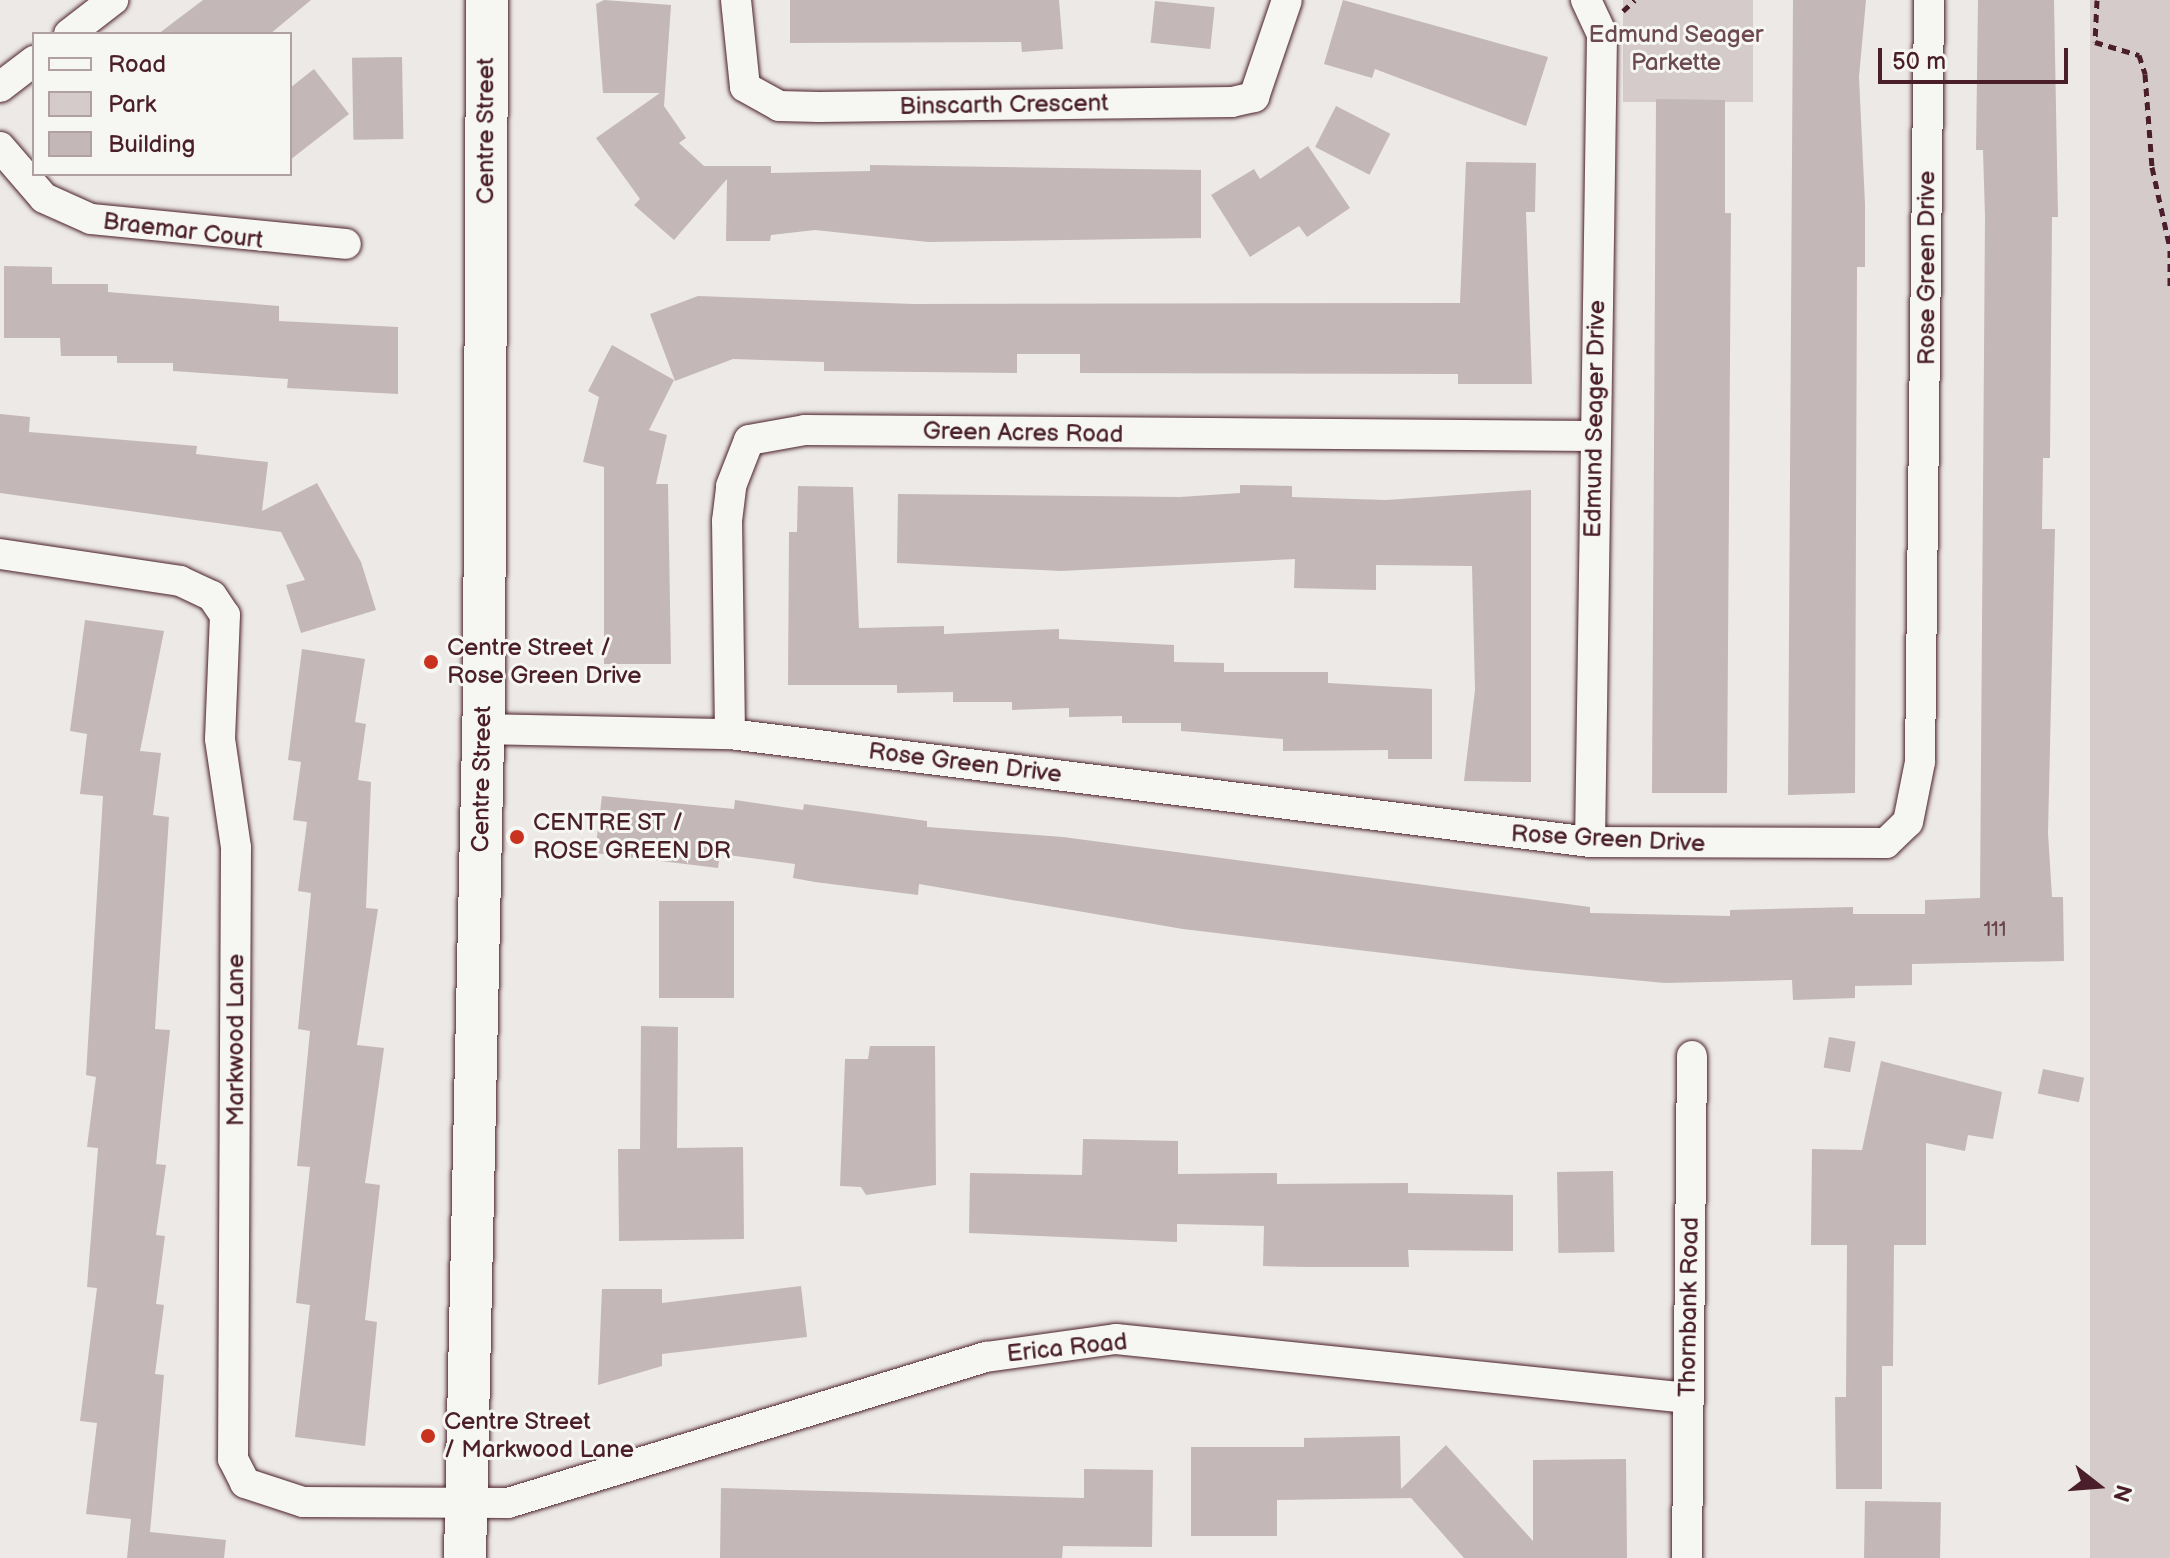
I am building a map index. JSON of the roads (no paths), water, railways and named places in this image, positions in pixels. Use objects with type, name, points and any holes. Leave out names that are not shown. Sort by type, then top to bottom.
[{"type":"main road","name":"Centre Street","points":[[465,1558],[483,729],[487,0]]},
{"type":"street","points":[[72,32],[113,0]]},
{"type":"street","name":"Binscarth Crescent","points":[[736,0],[745,87],[779,106],[819,107],[1232,102],[1254,97],[1287,0]]},
{"type":"street","name":"Edmund Seager Drive","points":[[1586,0],[1602,35],[1590,842]]},
{"type":"street","name":"Rose Green Drive","points":[[483,729],[730,734],[1590,842],[1848,847],[1886,843],[1908,822],[1919,774],[1925,636],[1929,0]]},
{"type":"street","points":[[0,87],[32,63]]},
{"type":"street","name":"Braemar Court","points":[[0,147],[44,198],[91,219],[346,244]]},
{"type":"street","name":"Green Acres Road","points":[[730,734],[727,521],[731,486],[749,440],[805,430],[1594,436]]},
{"type":"street","name":"Markwood Lane","points":[[0,554],[189,583],[225,615],[220,739],[236,848],[233,1459],[245,1483],[303,1502],[465,1505]]},
{"type":"street","name":"Thornbank Road","points":[[1687,1558],[1692,1056]]},
{"type":"street","name":"Erica Road","points":[[465,1505],[523,1499],[986,1357],[1116,1339],[1688,1398]]},
{"type":"place","name":"Centre Street / Rose Green Drive","points":[[431,662]]},
{"type":"place","name":"CENTRE ST / ROSE GREEN DR","points":[[517,837]]},
{"type":"place","name":"Centre Street / Markwood Lane","points":[[428,1436]]},
{"type":"park label","name":"Edmund Seager Parkette","points":[[1676,49]]}]
